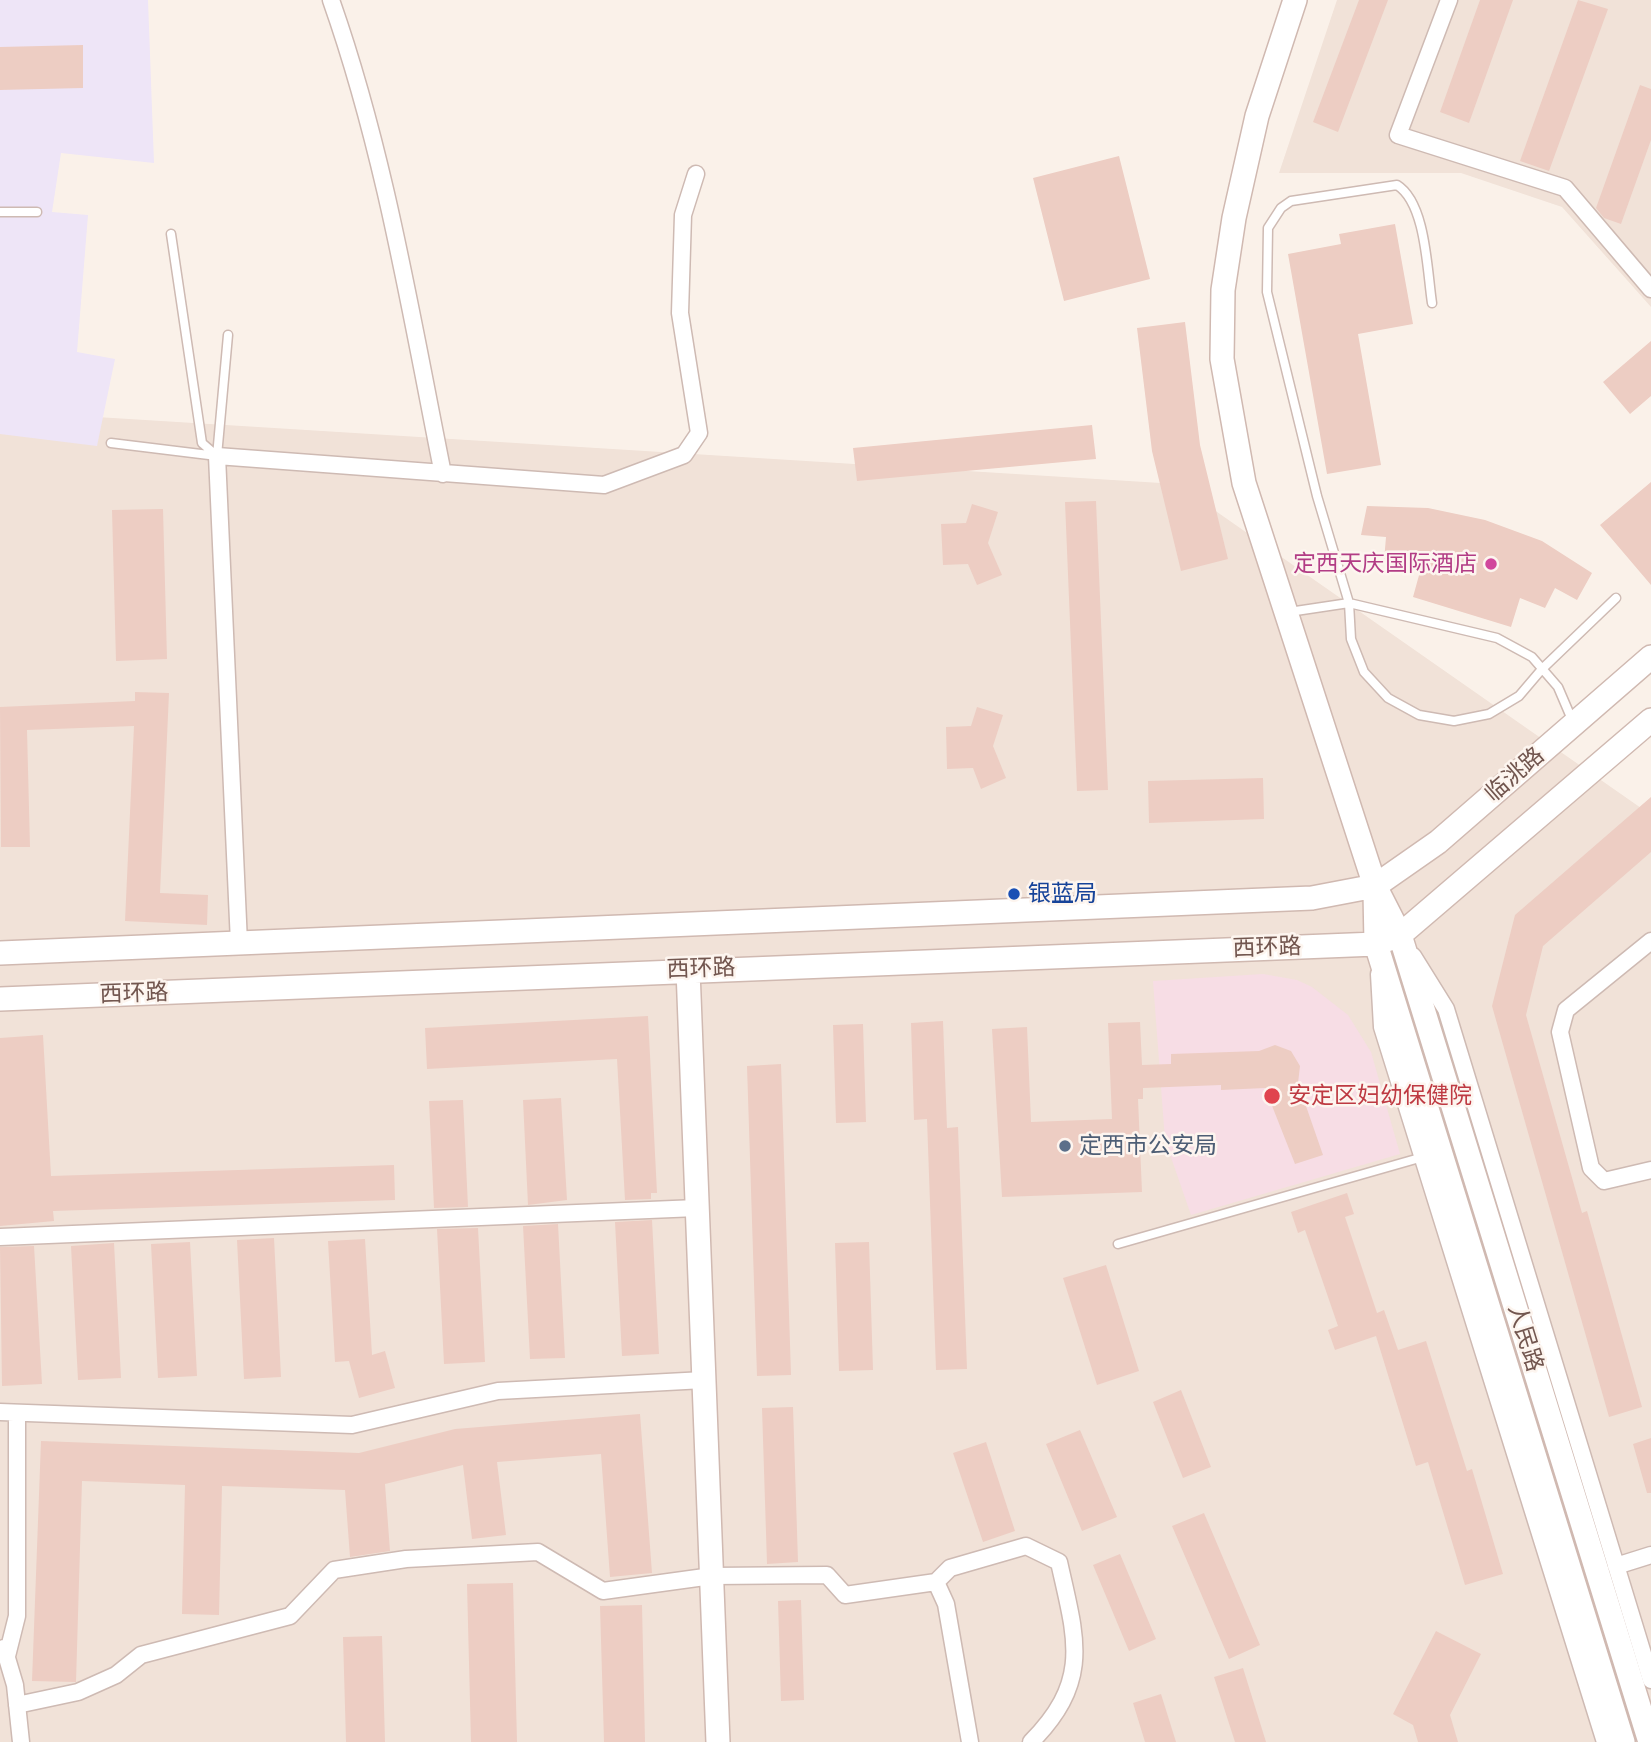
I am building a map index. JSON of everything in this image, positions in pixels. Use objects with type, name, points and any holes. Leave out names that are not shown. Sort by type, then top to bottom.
[{"type":"main road","points":[[1295,0],[1258,116],[1234,218],[1223,290],[1222,359],[1244,483],[1375,886]]},
{"type":"main road","name":"临洮路","points":[[1375,886],[1438,842],[1651,657]]},
{"type":"main road","name":"临洮路","points":[[1400,935],[1651,720]]},
{"type":"main road","name":"西环路","points":[[0,953],[1312,898],[1375,886]]},
{"type":"main road","name":"人民路","points":[[1375,886],[1400,935],[1650,1742]]},
{"type":"main road","name":"人民路","points":[[1375,886],[1377,944],[1623,1742]]},
{"type":"main road","name":"西环路","points":[[0,999],[1377,944],[1400,935]]},
{"type":"main road","points":[[688,970],[719,1742]]},
{"type":"street","points":[[331,0],[358,77],[400,261],[443,474]]},
{"type":"street","points":[[1449,0],[1398,135],[1565,188],[1651,289]]},
{"type":"street","points":[[239,943],[217,456],[604,485],[684,455],[699,433],[680,313],[683,215],[696,174]]},
{"type":"street","name":"人民路","points":[[1400,935],[1446,1009],[1651,1680]]},
{"type":"street","points":[[1651,941],[1566,1010],[1560,1032],[1591,1168],[1604,1181],[1651,1170]]},
{"type":"street","name":"人民路","points":[[1377,944],[1382,1027],[1605,1742]]},
{"type":"street","points":[[0,1237],[697,1208]]},
{"type":"street","points":[[0,1412],[352,1425],[498,1391],[704,1380]]},
{"type":"street","points":[[7,1656],[18,1616],[17,1413]]},
{"type":"street","points":[[17,1705],[78,1692],[116,1675],[141,1655],[290,1616],[334,1570],[406,1559],[538,1552],[603,1591],[712,1576],[827,1575],[845,1594],[936,1581],[950,1568],[1026,1546],[1059,1562],[1074,1629],[1073,1676],[1055,1718],[1031,1742]]},
{"type":"street","points":[[1616,1566],[1651,1555]]},
{"type":"street","points":[[936,1581],[946,1604],[970,1742]]},
{"type":"street","points":[[0,1639],[7,1656],[17,1705],[21,1742]]},
{"type":"lane","points":[[1432,303],[1416,205],[1405,190],[1397,185],[1302,198],[1281,208],[1273,217],[1268,228],[1267,292],[1317,496],[1349,603],[1351,639],[1364,672],[1388,698],[1419,715],[1454,721],[1489,714],[1520,696],[1542,669],[1616,598]]},
{"type":"lane","points":[[0,212],[37,212]]},
{"type":"lane","points":[[171,234],[202,443],[217,456]]},
{"type":"lane","points":[[217,456],[228,335]]},
{"type":"lane","points":[[111,443],[217,456]]},
{"type":"lane","points":[[1286,613],[1349,603],[1497,638],[1532,657],[1558,687],[1574,724]]},
{"type":"lane","points":[[1118,1244],[1423,1157]]},
{"type":"shaded area","points":[[0,0],[148,0],[154,163],[61,153],[52,212],[88,215],[77,352],[115,359],[97,446],[0,434]]},
{"type":"shaded area","points":[[1337,0],[1651,0],[1651,307],[1562,207],[1461,173],[1279,173]]},
{"type":"shaded area","points":[[0,411],[1177,484],[1651,815],[1651,1742],[0,1742]]},
{"type":"shaded area","name":"安定区妇幼保健院","points":[[1263,974],[1297,980],[1312,987],[1348,1015],[1371,1052],[1400,1154],[1191,1215],[1165,1140],[1153,981]]},
{"type":"building","points":[[1359,0],[1388,0],[1338,132],[1313,122]]},
{"type":"building","points":[[1480,0],[1513,0],[1469,123],[1440,112]]},
{"type":"building","points":[[1578,0],[1608,9],[1549,171],[1520,161]]},
{"type":"building","points":[[83,45],[83,88],[0,90],[0,47]]},
{"type":"building","points":[[1640,85],[1651,89],[1651,140],[1621,224],[1604,218],[1596,208]]},
{"type":"building","points":[[1119,156],[1150,279],[1064,301],[1033,178]]},
{"type":"building","points":[[1395,224],[1413,324],[1358,334],[1381,465],[1327,474],[1288,254],[1341,244],[1339,234]]},
{"type":"building","points":[[1185,322],[1200,445],[1228,559],[1181,571],[1152,451],[1137,328]]},
{"type":"building","points":[[1651,341],[1651,396],[1630,414],[1603,382]]},
{"type":"building","points":[[1092,425],[1096,459],[857,481],[853,448]]},
{"type":"building","points":[[1651,482],[1651,585],[1600,525]]},
{"type":"building","points":[[1096,501],[1108,790],[1077,791],[1065,502]]},
{"type":"building","points":[[972,504],[998,512],[988,543],[1002,575],[977,585],[968,564],[943,565],[941,524],[966,523]]},
{"type":"building","name":"定西天庆国际酒店","points":[[1367,506],[1428,508],[1485,520],[1542,541],[1592,573],[1577,600],[1555,588],[1545,608],[1520,598],[1511,627],[1413,597],[1421,568],[1384,561],[1386,537],[1361,535]]},
{"type":"building","points":[[163,509],[167,659],[116,661],[112,510]]},
{"type":"building","points":[[135,692],[169,693],[160,893],[208,895],[207,925],[125,921],[134,726],[27,730],[30,847],[1,847],[0,707],[135,701]]},
{"type":"building","points":[[977,707],[1003,715],[993,746],[1006,778],[981,789],[973,768],[947,769],[946,727],[971,726]]},
{"type":"building","points":[[1263,778],[1264,819],[1149,823],[1148,781]]},
{"type":"building","points":[[1651,797],[1651,852],[1543,946],[1526,1015],[1582,1213],[1587,1211],[1642,1407],[1609,1417],[1492,1006],[1515,915]]},
{"type":"building","points":[[648,1016],[657,1193],[651,1193],[651,1199],[625,1200],[617,1059],[427,1069],[425,1028]]},
{"type":"building","points":[[943,1021],[947,1128],[958,1127],[967,1369],[936,1370],[927,1119],[914,1120],[911,1023]]},
{"type":"building","points":[[1140,1022],[1142,1065],[1171,1064],[1171,1054],[1259,1051],[1275,1045],[1291,1051],[1300,1066],[1298,1083],[1323,1155],[1295,1164],[1265,1088],[1221,1090],[1221,1085],[1143,1088],[1143,1099],[1138,1099],[1142,1192],[1002,1197],[992,1029],[1027,1027],[1031,1122],[1112,1119],[1108,1023]]},
{"type":"building","points":[[863,1024],[866,1122],[836,1123],[833,1025]]},
{"type":"building","points":[[43,1035],[51,1176],[394,1165],[395,1200],[53,1211],[54,1221],[0,1226],[0,1038]]},
{"type":"building","points":[[781,1064],[791,1375],[757,1376],[747,1066]]},
{"type":"building","points":[[561,1098],[567,1200],[528,1205],[523,1100]]},
{"type":"building","points":[[463,1100],[468,1207],[434,1208],[429,1101]]},
{"type":"building","points":[[1347,1193],[1354,1214],[1345,1217],[1377,1313],[1384,1310],[1398,1350],[1426,1341],[1467,1471],[1472,1469],[1503,1574],[1465,1585],[1428,1462],[1416,1466],[1376,1336],[1335,1350],[1328,1330],[1338,1326],[1305,1230],[1298,1233],[1291,1212]]},
{"type":"building","points":[[652,1220],[659,1354],[622,1356],[615,1222]]},
{"type":"building","points":[[558,1224],[565,1358],[530,1359],[523,1226]]},
{"type":"building","points":[[478,1228],[485,1362],[444,1364],[437,1229]]},
{"type":"building","points":[[274,1238],[281,1377],[244,1379],[237,1240]]},
{"type":"building","points":[[365,1239],[372,1355],[385,1351],[395,1388],[359,1398],[349,1361],[335,1362],[328,1241]]},
{"type":"building","points":[[190,1242],[197,1376],[158,1378],[151,1244]]},
{"type":"building","points":[[869,1242],[873,1370],[839,1371],[835,1243]]},
{"type":"building","points":[[114,1243],[121,1378],[78,1380],[71,1246]]},
{"type":"building","points":[[34,1246],[42,1384],[2,1386],[0,1247]]},
{"type":"building","points":[[1106,1265],[1139,1371],[1097,1385],[1063,1278]]},
{"type":"building","points":[[1181,1390],[1211,1467],[1183,1478],[1153,1402]]},
{"type":"building","points":[[793,1407],[798,1562],[767,1564],[762,1408]]},
{"type":"building","points":[[640,1414],[652,1573],[610,1577],[601,1454],[497,1462],[506,1535],[472,1539],[463,1465],[385,1484],[390,1551],[350,1557],[345,1490],[222,1486],[219,1615],[182,1614],[185,1485],[82,1481],[76,1682],[32,1681],[41,1441],[359,1453],[455,1429]]},
{"type":"building","points":[[1080,1430],[1117,1517],[1082,1531],[1046,1444]]},
{"type":"building","points":[[1651,1438],[1651,1493],[1647,1493],[1633,1444]]},
{"type":"building","points":[[986,1442],[1015,1531],[983,1542],[953,1453]]},
{"type":"building","points":[[1204,1513],[1260,1645],[1229,1659],[1172,1526]]},
{"type":"building","points":[[1120,1554],[1156,1639],[1129,1651],[1093,1565]]},
{"type":"building","points":[[513,1583],[517,1742],[471,1742],[467,1584]]},
{"type":"building","points":[[801,1600],[804,1700],[781,1701],[778,1601]]},
{"type":"building","points":[[642,1605],[645,1742],[604,1742],[600,1606]]},
{"type":"building","points":[[1436,1631],[1481,1654],[1450,1715],[1458,1742],[1418,1742],[1413,1725],[1393,1714]]},
{"type":"building","points":[[382,1636],[385,1742],[346,1742],[343,1637]]},
{"type":"building","points":[[1243,1668],[1266,1742],[1235,1742],[1214,1677]]},
{"type":"building","points":[[1161,1694],[1176,1742],[1145,1742],[1133,1703]]},
{"type":"place","name":"定西天庆国际酒店","points":[[1491,564]]},
{"type":"place","name":"银蓝局","points":[[1014,894]]},
{"type":"place","name":"安定区妇幼保健院","points":[[1272,1096]]},
{"type":"place","name":"定西市公安局","points":[[1065,1146]]}]
